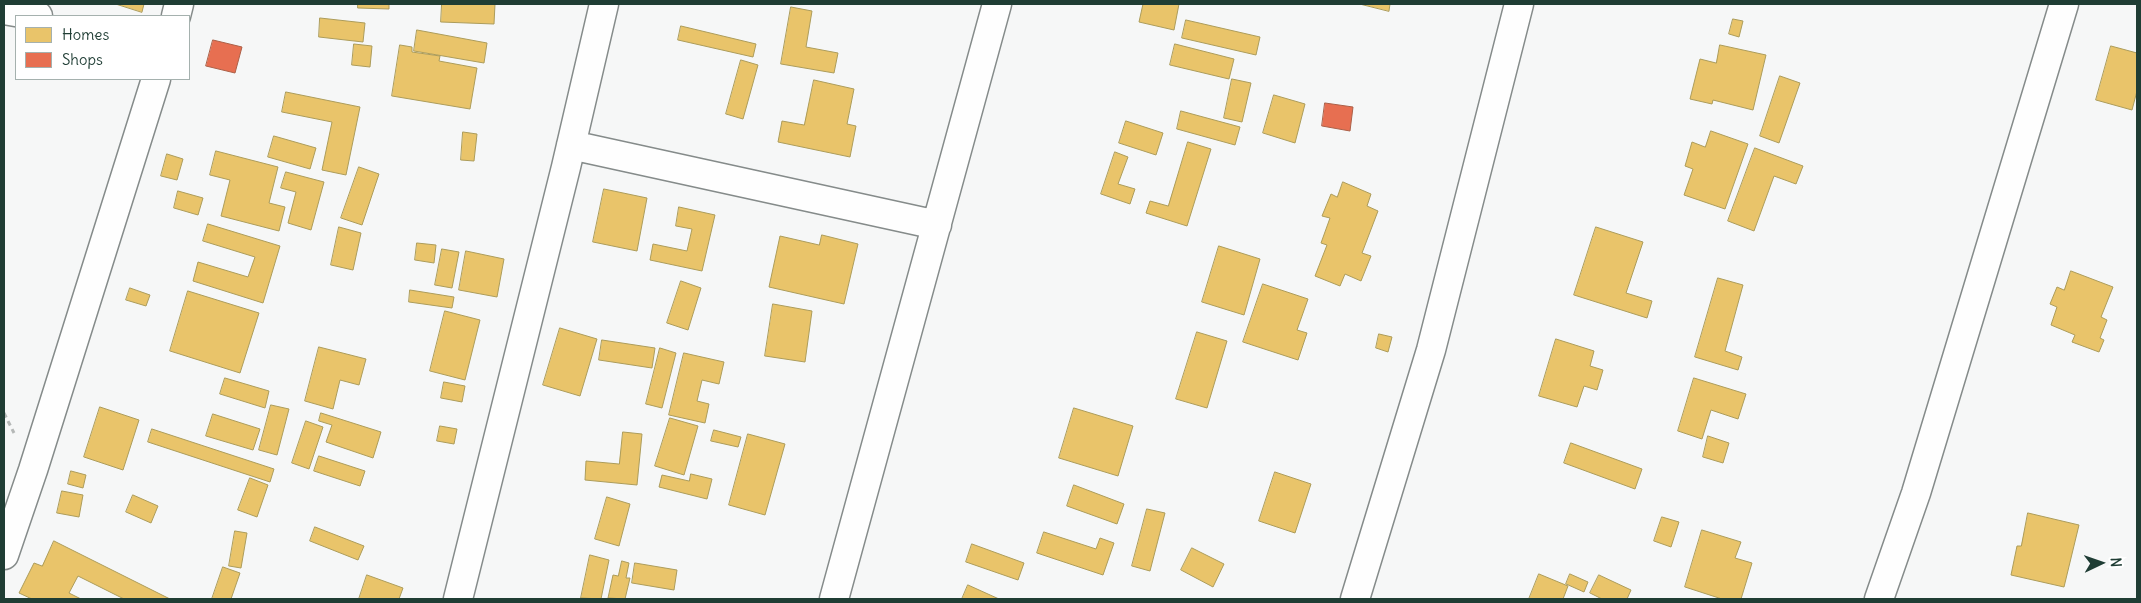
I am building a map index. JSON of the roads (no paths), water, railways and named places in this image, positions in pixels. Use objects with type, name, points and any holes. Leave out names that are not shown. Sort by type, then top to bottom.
[{"type":"street","points":[[458,599],[571,145],[604,4]]},
{"type":"street","points":[[834,599],[997,4]]},
{"type":"street","points":[[1355,599],[1431,350],[1519,4]]},
{"type":"street","points":[[1879,599],[1916,493],[2064,4]]},
{"type":"street","points":[[4,10],[32,15]]},
{"type":"street","points":[[4,555],[33,470],[156,80]]},
{"type":"street","points":[[571,145],[937,225]]}]
